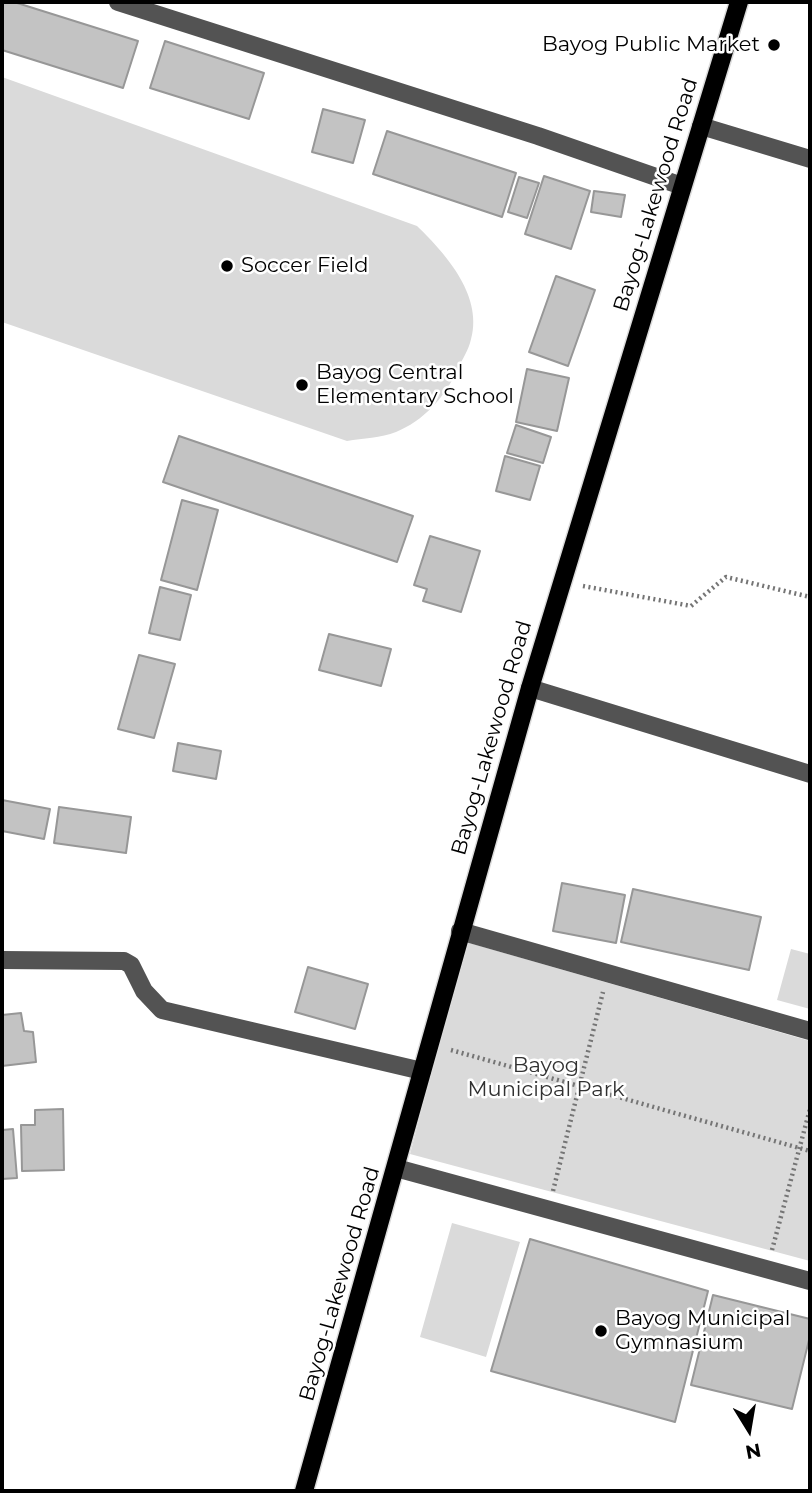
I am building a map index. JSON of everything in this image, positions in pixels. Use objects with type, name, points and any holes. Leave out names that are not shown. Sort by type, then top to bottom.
[{"type":"main road","name":"Bayog-Lakewood Road","points":[[304,1491],[530,688],[739,2]]},
{"type":"street","points":[[118,2],[538,136],[682,186]]},
{"type":"street","points":[[701,126],[810,159]]},
{"type":"street","points":[[530,688],[810,774]]},
{"type":"street","points":[[460,931],[810,1031]]},
{"type":"street","points":[[2,960],[124,961],[131,965],[144,991],[162,1010],[422,1071]]},
{"type":"street","points":[[396,1168],[810,1281]]},
{"type":"path","points":[[561,582],[691,606],[726,577],[810,597]]},
{"type":"path","points":[[548,1208],[607,974]]},
{"type":"path","points":[[430,1044],[810,1151]]},
{"type":"path","points":[[766,1269],[810,1109]]},
{"type":"green space","name":"Soccer Field","points":[[2,77],[417,226],[451,264],[468,294],[472,310],[470,343],[445,392],[415,422],[396,432],[347,441],[2,322]]},
{"type":"green space","name":"Bayog Municipal Park","points":[[466,942],[810,1041],[810,1261],[410,1154]]},
{"type":"green space","points":[[791,949],[810,954],[810,1009],[777,1000]]},
{"type":"green space","points":[[452,1223],[520,1242],[486,1357],[420,1337]]},
{"type":"building","points":[[2,2],[14,2],[138,41],[123,88],[2,50]]},
{"type":"building","points":[[165,41],[264,73],[249,119],[150,88]]},
{"type":"building","points":[[323,109],[365,120],[353,163],[312,152]]},
{"type":"building","points":[[387,131],[516,173],[502,217],[373,174]]},
{"type":"building","points":[[544,176],[590,191],[571,249],[525,234]]},
{"type":"building","points":[[519,177],[539,183],[527,218],[508,212]]},
{"type":"building","points":[[594,191],[625,195],[621,217],[591,212]]},
{"type":"building","points":[[556,276],[595,290],[568,366],[529,352]]},
{"type":"building","points":[[527,369],[569,378],[557,431],[516,422]]},
{"type":"building","points":[[516,425],[551,437],[543,463],[507,453]]},
{"type":"building","points":[[179,436],[413,516],[397,562],[163,482]]},
{"type":"building","points":[[505,456],[540,466],[530,500],[496,491]]},
{"type":"building","points":[[182,500],[218,510],[197,590],[161,580]]},
{"type":"building","points":[[430,536],[480,551],[461,612],[423,601],[427,589],[414,585]]},
{"type":"building","points":[[160,587],[191,595],[180,640],[149,633]]},
{"type":"building","points":[[329,634],[391,649],[381,686],[319,670]]},
{"type":"building","points":[[139,655],[175,664],[154,738],[118,729]]},
{"type":"building","points":[[178,743],[221,751],[216,779],[173,771]]},
{"type":"building","points":[[2,800],[50,809],[44,839],[2,831]]},
{"type":"building","points":[[59,807],[131,817],[126,853],[54,843]]},
{"type":"building","points":[[562,883],[625,895],[616,943],[553,931]]},
{"type":"building","points":[[633,889],[761,917],[749,970],[621,942]]},
{"type":"building","points":[[308,967],[368,984],[355,1029],[295,1012]]},
{"type":"building","points":[[21,1013],[24,1031],[33,1032],[36,1062],[2,1066],[2,1015]]},
{"type":"building","points":[[63,1109],[64,1170],[22,1171],[21,1125],[35,1125],[35,1110]]},
{"type":"building","points":[[13,1129],[17,1178],[2,1179],[2,1130]]},
{"type":"building","name":"Bayog Municipal Gymnasium","points":[[530,1239],[708,1291],[675,1422],[491,1371]]},
{"type":"building","points":[[713,1295],[810,1319],[810,1336],[792,1409],[691,1385]]},
{"type":"place","name":"Bayog Public Market","points":[[774,45]]},
{"type":"place","name":"Soccer Field","points":[[227,266]]},
{"type":"place","name":"Bayog Central Elementary School","points":[[302,385]]},
{"type":"place","name":"Bayog Municipal Gymnasium","points":[[601,1331]]}]
